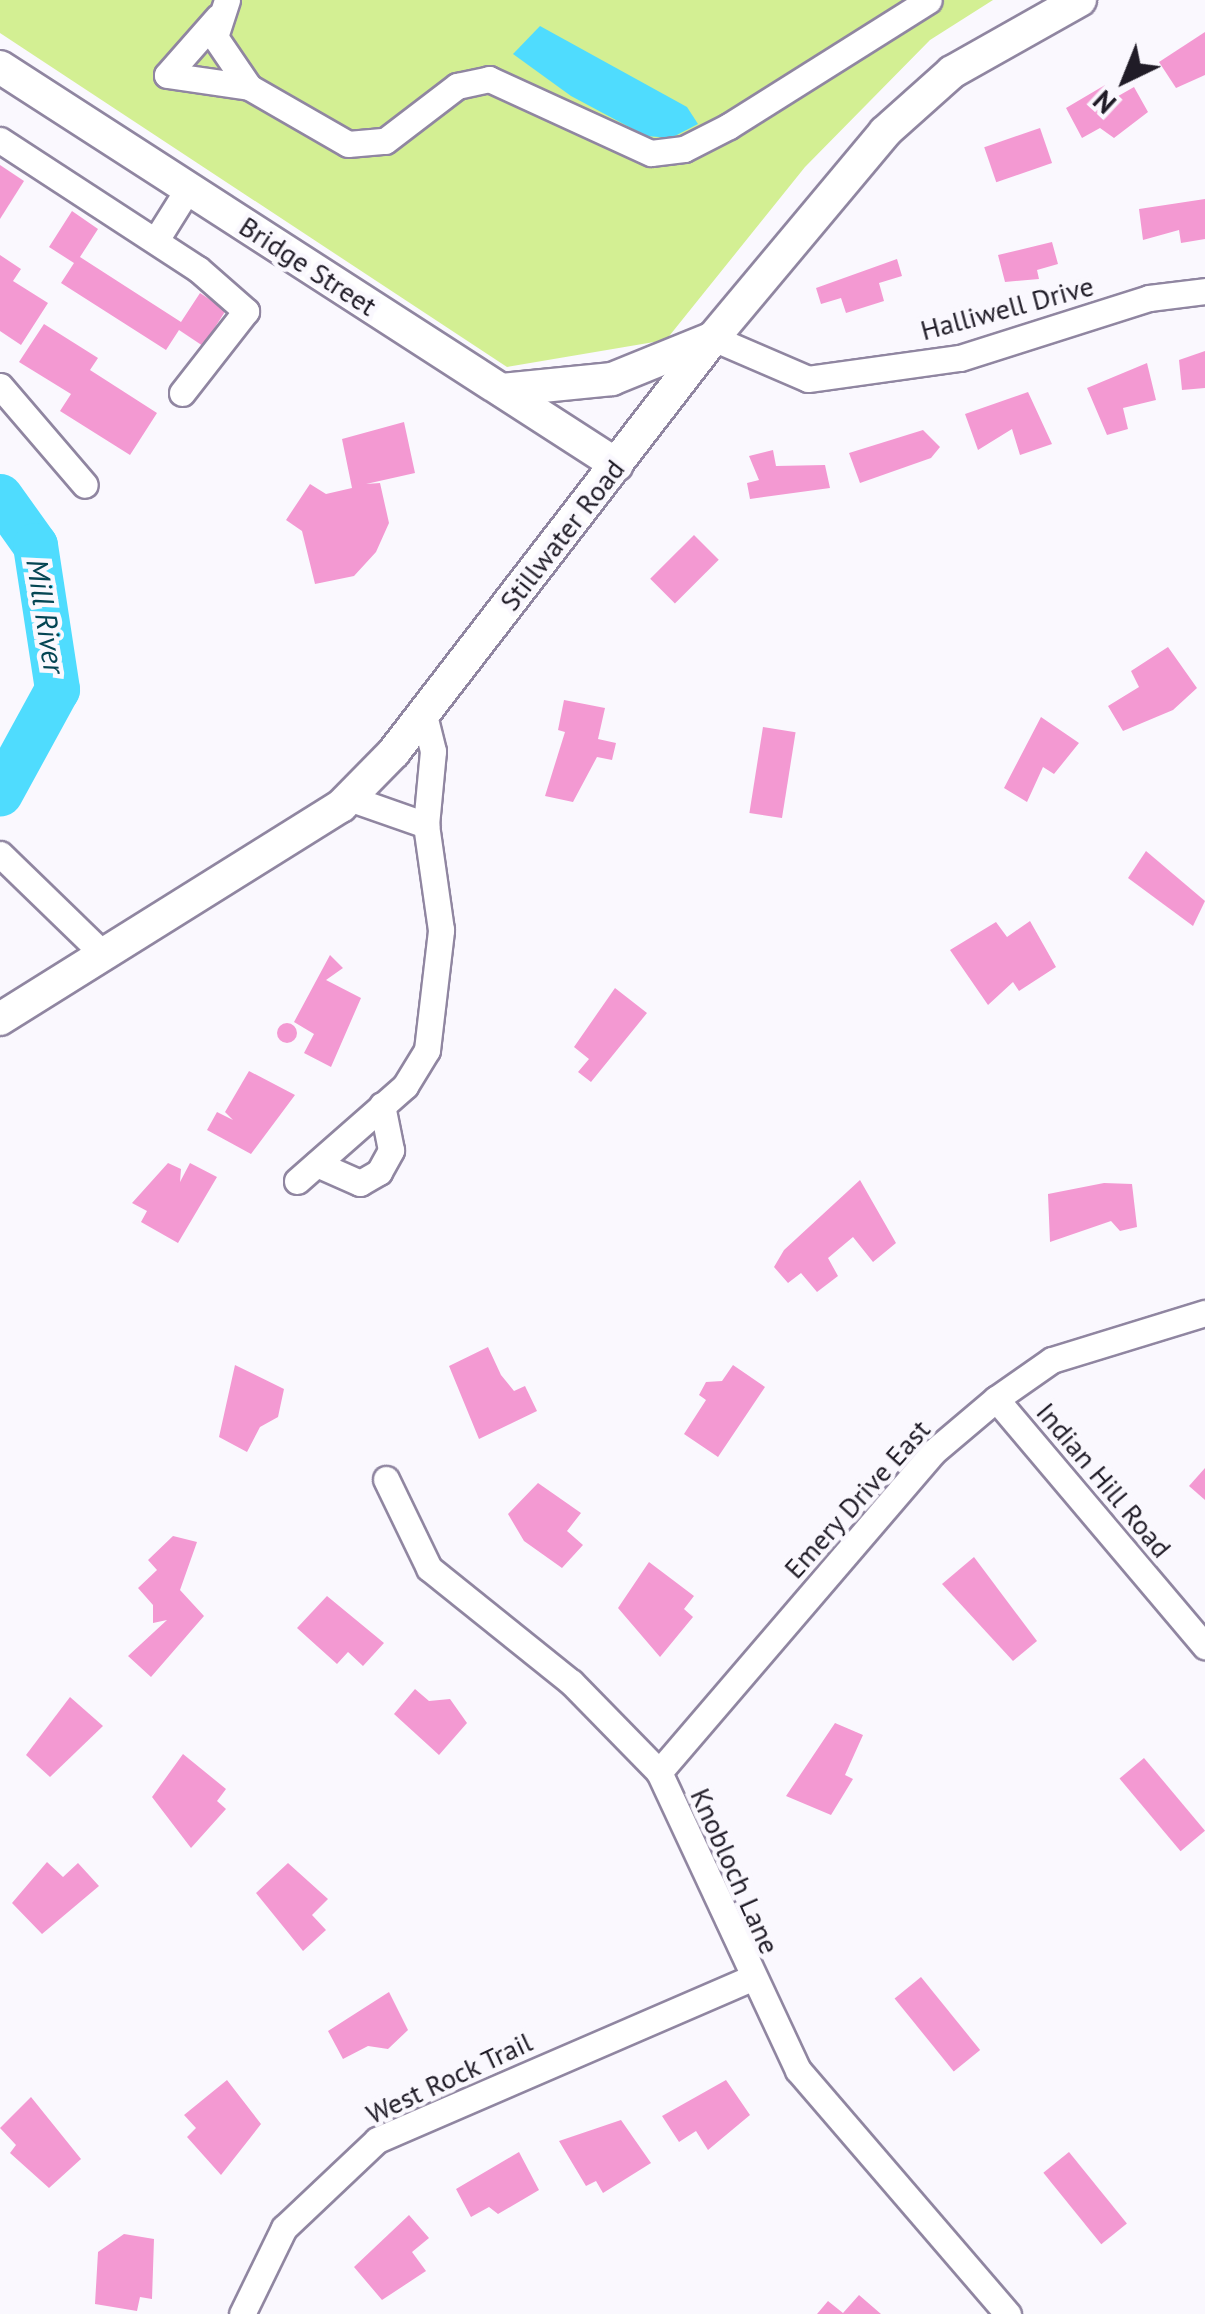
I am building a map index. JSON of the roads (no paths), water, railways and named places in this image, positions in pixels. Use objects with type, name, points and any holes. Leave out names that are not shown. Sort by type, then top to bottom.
[{"type":"main road","name":"Stillwater Road","points":[[0,1019],[100,951],[258,866],[349,798],[424,714],[713,338],[885,132],[952,72],[1080,0]]},
{"type":"main road","name":"Bridge Street","points":[[0,67],[617,465]]},
{"type":"main road","points":[[502,390],[612,378],[713,338]]},
{"type":"street","points":[[222,8],[221,54],[250,88],[327,135],[368,148],[457,86],[489,79],[625,145],[684,149],[929,0]]},
{"type":"street","points":[[222,8],[167,75],[250,88]]},
{"type":"street","points":[[0,140],[156,240],[246,310],[182,393]]},
{"type":"street","points":[[156,240],[188,188]]},
{"type":"street","name":"Halliwell Drive","points":[[713,338],[808,379],[960,358],[1149,298],[1205,291]]},
{"type":"street","points":[[0,386],[85,485]]},
{"type":"street","points":[[382,1106],[391,1150],[379,1172],[360,1183],[307,1172],[382,1106],[428,1050],[438,1008],[441,930],[426,825],[433,751],[424,714]]},
{"type":"street","points":[[349,798],[426,825]]},
{"type":"street","points":[[0,854],[100,951]]},
{"type":"street","name":"Emery Drive East","points":[[659,1772],[932,1453],[996,1399],[1052,1360],[1205,1313]]},
{"type":"street","name":"Indian Hill Road","points":[[996,1399],[1205,1646]]},
{"type":"street","name":"Knobloch Lane","points":[[386,1479],[430,1568],[572,1682],[659,1772],[750,1978],[798,2070],[862,2154],[1008,2314]]},
{"type":"street","name":"West Rock Trail","points":[[242,2314],[284,2228],[378,2140],[750,1978]]},
{"type":"water","points":[[540,26],[687,107],[698,124],[671,138],[646,136],[571,96],[513,54]]},
{"type":"waterway","name":"Mill River","points":[[0,496],[35,545],[57,689],[0,793]]}]
